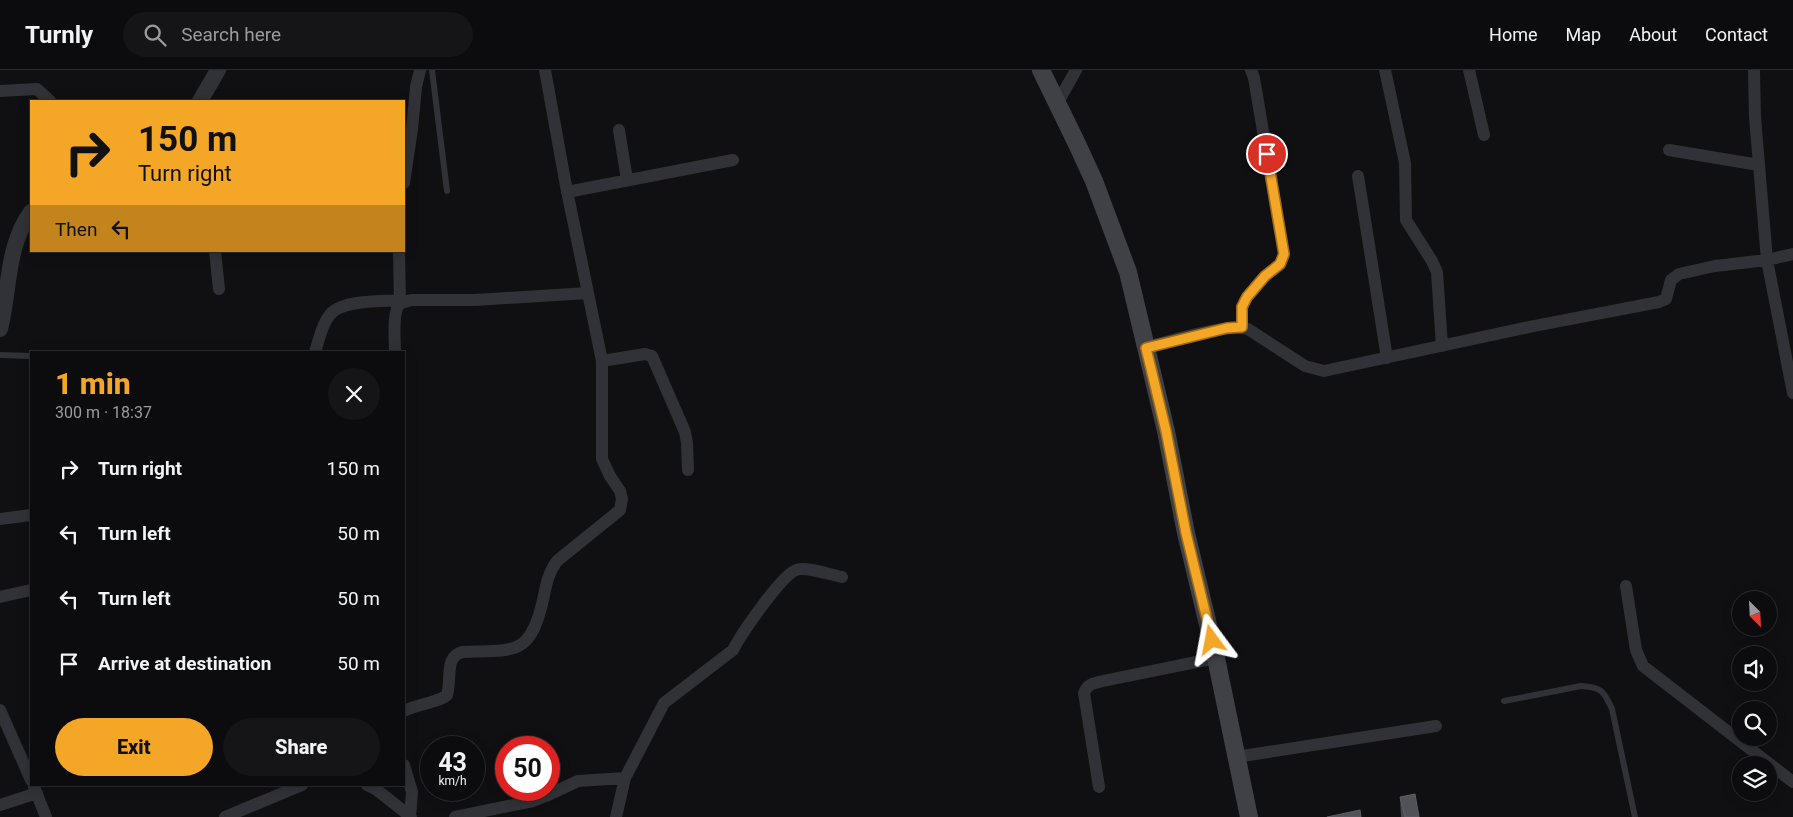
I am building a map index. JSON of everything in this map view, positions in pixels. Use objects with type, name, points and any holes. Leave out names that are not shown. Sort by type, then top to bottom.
[{"type":"main road","points":[[1041,70],[1078,144],[1113,229],[1128,272],[1166,431],[1186,533],[1216,658],[1249,817]]},
{"type":"street","points":[[201,100],[218,70]]},
{"type":"street","points":[[405,176],[416,87],[420,70]]},
{"type":"street","points":[[405,710],[416,705],[440,700],[447,695],[451,662],[457,654],[462,652],[504,650],[525,643],[537,623],[550,571],[558,561],[620,510],[622,499],[620,491],[602,459],[602,361],[567,192],[545,70]]},
{"type":"street","points":[[1057,104],[1076,70]]},
{"type":"street","points":[[1242,327],[1242,307],[1247,297],[1265,276],[1280,264],[1284,254],[1254,78],[1251,70]]},
{"type":"street","points":[[1385,70],[1405,163],[1406,220],[1437,272],[1442,346]]},
{"type":"street","points":[[1469,70],[1484,135]]},
{"type":"street","points":[[1754,70],[1755,117],[1767,260],[1793,393]]},
{"type":"street","points":[[0,91],[37,89],[49,100]]},
{"type":"street","points":[[619,130],[627,180]]},
{"type":"street","points":[[1669,150],[1759,165]]},
{"type":"street","points":[[567,192],[733,160]]},
{"type":"street","points":[[1358,176],[1387,358]]},
{"type":"street","points":[[0,329],[10,264],[24,222],[30,213]]},
{"type":"street","points":[[214,252],[219,289]]},
{"type":"street","points":[[395,351],[395,316],[400,302],[400,252]]},
{"type":"street","points":[[1146,348],[1227,328],[1242,327],[1305,366],[1314,370],[1324,371],[1534,326],[1659,302],[1666,299],[1671,280],[1679,274],[1715,266],[1767,260],[1793,254]]},
{"type":"street","points":[[315,351],[329,315],[335,309],[350,304],[412,300],[475,300],[588,293]]},
{"type":"street","points":[[602,361],[645,354],[652,356],[685,432],[688,470]]},
{"type":"street","points":[[0,519],[30,515]]},
{"type":"street","points":[[616,817],[625,778],[664,703],[733,650],[740,637],[782,581],[794,571],[801,569],[842,577]]},
{"type":"street","points":[[1626,586],[1636,650],[1643,666],[1793,782]]},
{"type":"street","points":[[0,598],[30,590]]},
{"type":"street","points":[[1099,787],[1084,693],[1086,688],[1090,684],[1216,658]]},
{"type":"street","points":[[0,710],[30,778]]},
{"type":"street","points":[[1236,757],[1436,726]]},
{"type":"street","points":[[405,768],[412,792],[410,817]]},
{"type":"street","points":[[455,817],[533,801],[578,781],[625,778]]},
{"type":"street","points":[[225,817],[300,786]]},
{"type":"street","points":[[369,786],[377,790],[410,817]]},
{"type":"street","points":[[0,805],[35,789],[46,817]]},
{"type":"lane","points":[[432,70],[447,192]]},
{"type":"lane","points":[[0,355],[30,356]]},
{"type":"lane","points":[[1504,701],[1581,686],[1593,686],[1606,695],[1612,709],[1635,817]]},
{"type":"building","points":[[1415,794],[1419,817],[1405,817],[1400,797]]},
{"type":"building","points":[[1360,810],[1361,817],[1327,817]]},
{"type":"route","points":[[1212,640],[1186,533],[1166,431],[1146,348],[1227,328],[1242,327],[1242,307],[1247,297],[1254,286],[1280,264],[1284,254],[1267,154]]}]
